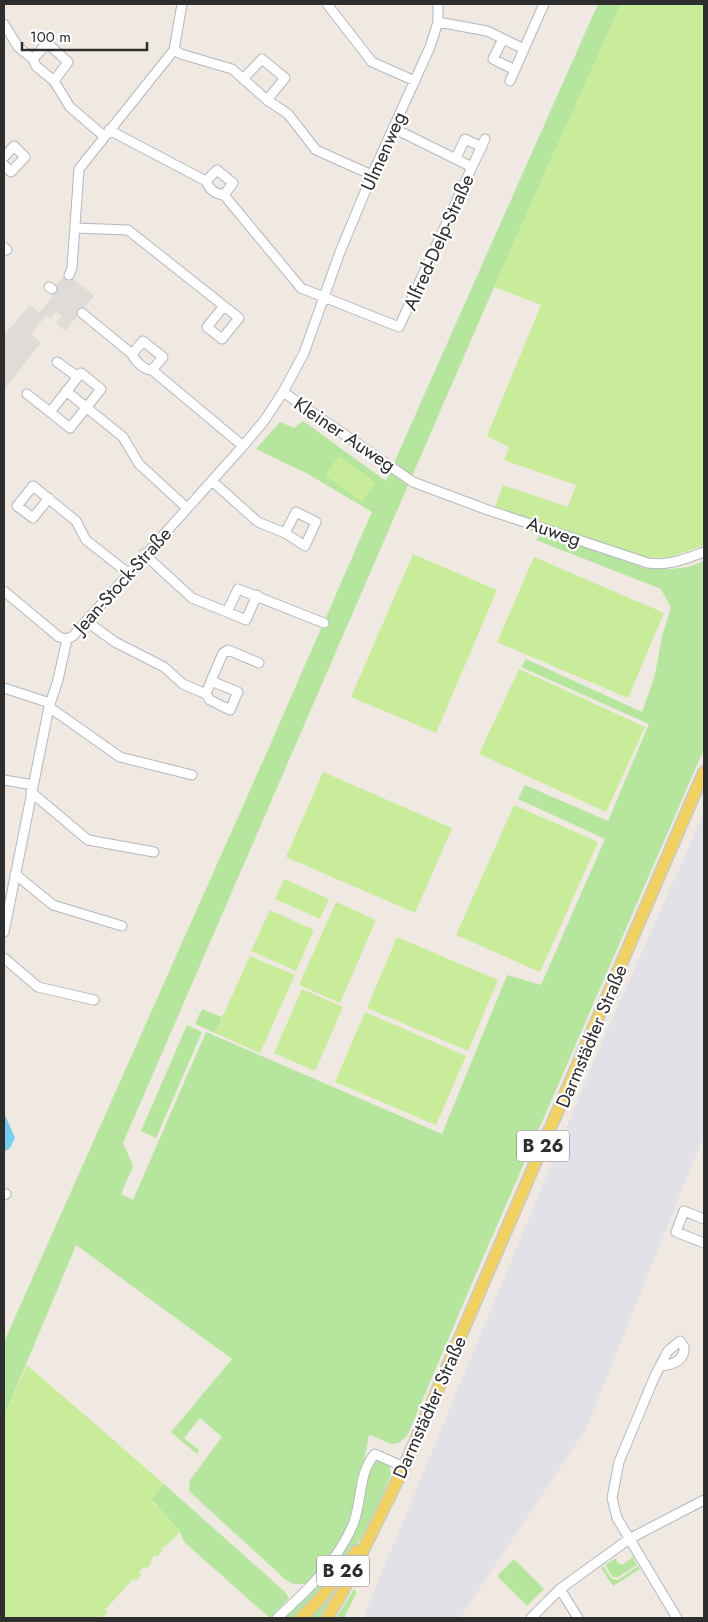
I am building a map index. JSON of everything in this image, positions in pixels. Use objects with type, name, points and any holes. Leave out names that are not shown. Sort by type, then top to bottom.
[{"type":"main road","name":"Darmstädter Straße","points":[[327,1618],[343,1592],[404,1467],[704,772]]},
{"type":"main road","name":"Darmstädter Straße","points":[[301,1618],[320,1599],[348,1564],[378,1518]]},
{"type":"street","points":[[69,275],[72,268],[79,169],[174,50],[182,4]]},
{"type":"street","points":[[327,4],[372,62],[415,81]]},
{"type":"street","name":"Ulmenweg","points":[[325,298],[340,252],[372,175],[430,47],[438,22],[438,4]]},
{"type":"street","points":[[510,81],[544,4]]},
{"type":"street","points":[[438,22],[487,31],[524,49]]},
{"type":"street","points":[[4,24],[18,47],[33,59],[36,66],[54,81],[70,107],[107,133],[206,181],[208,186],[217,194],[224,195],[301,288],[325,298]]},
{"type":"street","points":[[503,39],[493,59],[515,70]]},
{"type":"street","points":[[33,59],[47,43],[68,62],[54,81]]},
{"type":"street","points":[[174,50],[181,54],[232,69],[267,100],[288,114],[316,150],[372,175]]},
{"type":"street","points":[[243,79],[262,58],[285,78],[267,100]]},
{"type":"street","name":"Alfred-Delp-Straße","points":[[393,128],[472,166]]},
{"type":"street","name":"Alfred-Delp-Straße","points":[[325,298],[399,327],[484,143],[465,139],[456,158]]},
{"type":"street","points":[[4,165],[11,172],[25,157],[14,146],[5,154]]},
{"type":"street","points":[[206,181],[217,170],[233,183],[224,195]]},
{"type":"street","points":[[75,228],[128,230],[224,306]]},
{"type":"street","name":"Jean-Stock-Straße","points":[[4,932],[50,705],[58,680],[67,639],[73,636],[264,421],[283,392],[304,353],[325,298]]},
{"type":"street","points":[[82,313],[132,354],[134,359],[147,370],[152,370],[242,446]]},
{"type":"street","points":[[132,354],[143,341],[163,357],[152,370]]},
{"type":"street","points":[[57,362],[78,377]]},
{"type":"street","points":[[26,394],[70,428],[101,389],[81,373],[50,412]]},
{"type":"street","points":[[66,392],[123,437],[139,464],[187,508]]},
{"type":"street","name":"Kleiner Auweg","points":[[283,392],[406,477]]},
{"type":"street","name":"Auweg","points":[[406,477],[413,482],[485,509],[648,563],[675,563],[704,552]]},
{"type":"street","points":[[212,481],[258,522],[285,533]]},
{"type":"street","points":[[49,498],[76,521],[86,540],[128,573]]},
{"type":"street","points":[[144,554],[192,598],[246,620],[257,595]]},
{"type":"street","points":[[227,612],[238,588],[324,623]]},
{"type":"street","points":[[4,591],[60,637],[67,639]]},
{"type":"street","points":[[86,621],[115,642],[164,667],[183,684],[206,694],[210,700],[230,710],[238,692],[211,681]]},
{"type":"street","points":[[206,694],[223,653],[228,650],[259,663]]},
{"type":"street","points":[[4,688],[50,705],[120,757],[192,775]]},
{"type":"street","points":[[4,780],[14,781],[32,789],[88,840],[154,852]]},
{"type":"street","points":[[16,874],[53,905],[122,926]]},
{"type":"street","points":[[4,958],[38,987],[94,1000]]},
{"type":"street","points":[[704,1219],[684,1211],[676,1232],[704,1243]]},
{"type":"street","points":[[660,1366],[619,1462],[613,1487],[613,1507],[629,1539],[677,1618]]},
{"type":"street","points":[[277,1618],[313,1584],[341,1547],[357,1515],[364,1473],[368,1462],[375,1454],[404,1467]]},
{"type":"street","points":[[531,1618],[560,1588],[629,1539],[704,1501]]},
{"type":"street","points":[[560,1588],[578,1618]]},
{"type":"shaded area","points":[[67,273],[94,296],[65,331],[56,323],[62,316],[56,312],[50,319],[47,316],[45,317],[31,334],[41,343],[4,389],[4,335],[30,305],[39,313],[53,296],[49,292]]},
{"type":"shaded area","points":[[704,813],[704,1135],[586,1429],[460,1618],[363,1618],[602,1042]]},
{"type":"green space","points":[[598,4],[621,4],[494,287],[123,1143],[133,1166],[121,1194],[133,1200],[206,1032],[442,1134],[507,975],[541,985],[605,839],[518,799],[525,785],[608,821],[649,724],[521,667],[526,659],[642,712],[655,675],[662,636],[671,608],[661,589],[536,540],[540,535],[547,533],[648,569],[688,567],[704,561],[704,749],[408,1434],[403,1440],[394,1444],[369,1435],[356,1501],[343,1538],[325,1564],[306,1584],[293,1584],[286,1580],[189,1490],[190,1480],[222,1437],[200,1418],[184,1438],[199,1450],[197,1454],[171,1432],[232,1359],[76,1245],[4,1417],[4,1342],[372,512],[308,474],[256,449],[280,422],[294,428],[303,421],[386,481]]},
{"type":"green space","points":[[621,4],[704,4],[704,545],[671,557],[648,558],[495,507],[503,485],[568,507],[576,485],[504,460],[509,447],[487,436],[541,305],[494,287]]},
{"type":"green space","points":[[339,456],[376,483],[362,502],[325,475]]},
{"type":"green space","points":[[413,554],[497,590],[436,733],[351,697]]},
{"type":"green space","points":[[534,557],[664,613],[628,698],[497,642]]},
{"type":"green space","points":[[519,669],[645,727],[606,812],[479,754]]},
{"type":"green space","points":[[323,772],[452,828],[415,913],[286,857]]},
{"type":"green space","points":[[514,805],[598,842],[540,972],[456,935]]},
{"type":"green space","points":[[284,879],[329,899],[320,919],[275,899]]},
{"type":"green space","points":[[336,902],[376,920],[340,1003],[299,985]]},
{"type":"green space","points":[[270,910],[314,930],[296,971],[251,951]]},
{"type":"green space","points":[[397,937],[498,980],[468,1051],[367,1008]]},
{"type":"green space","points":[[250,956],[295,975],[260,1053],[215,1033]]},
{"type":"green space","points":[[302,989],[343,1007],[315,1071],[274,1053]]},
{"type":"green space","points":[[202,1009],[222,1017],[215,1033],[195,1024]]},
{"type":"green space","points":[[365,1012],[466,1056],[436,1125],[335,1082]]},
{"type":"green space","points":[[187,1025],[202,1032],[156,1138],[141,1131]]},
{"type":"green space","points":[[27,1365],[164,1484],[151,1500],[180,1532],[167,1545],[161,1548],[163,1550],[157,1557],[155,1555],[150,1560],[152,1563],[146,1569],[144,1567],[139,1572],[141,1575],[136,1581],[133,1579],[105,1610],[108,1612],[102,1618],[99,1616],[97,1618],[4,1618],[4,1417]]},
{"type":"green space","points":[[377,1461],[388,1464],[392,1473],[376,1510],[361,1537],[335,1574],[297,1618],[285,1618],[329,1571],[348,1544],[363,1510],[369,1472]]},
{"type":"green space","points":[[164,1484],[285,1592],[289,1598],[270,1618],[184,1542],[180,1532],[151,1499]]},
{"type":"green space","points":[[633,1557],[637,1565],[618,1577],[613,1577],[605,1565],[616,1558],[617,1562],[622,1565]]},
{"type":"green space","points":[[514,1559],[544,1589],[527,1606],[497,1576]]},
{"type":"green space","points":[[603,1566],[612,1579],[618,1580],[638,1566],[640,1569],[613,1586],[601,1568]]},
{"type":"green space","points":[[340,1586],[325,1618],[310,1618]]},
{"type":"green space","points":[[354,1589],[357,1592],[344,1618],[336,1618]]},
{"type":"water","points":[[4,1113],[15,1138],[10,1148],[4,1152]]}]
